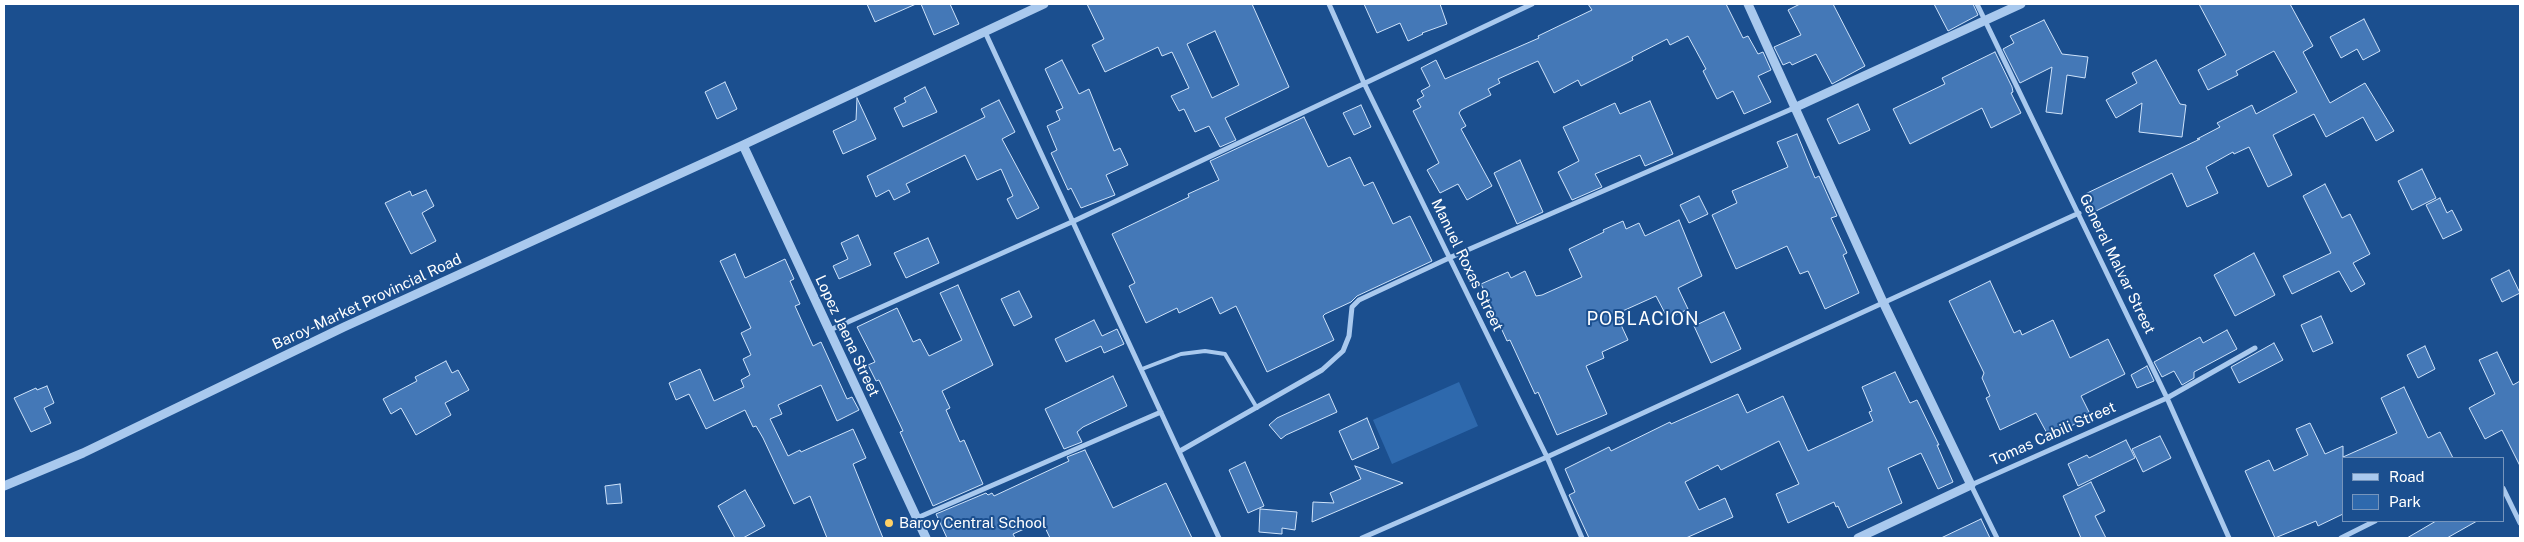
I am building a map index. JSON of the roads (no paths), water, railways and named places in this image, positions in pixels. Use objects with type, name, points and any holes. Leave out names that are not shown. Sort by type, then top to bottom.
[{"type":"street","name":"Baroy-Market Provincial Road","points":[[4,486],[83,453],[362,318],[743,145],[1044,4]]},
{"type":"street","name":"Manuel Roxas Street","points":[[1329,4],[1364,83],[1547,458],[1582,538]]},
{"type":"street","points":[[830,330],[1074,221],[1532,4]]},
{"type":"street","points":[[1748,4],[1883,302],[1997,538]]},
{"type":"street","name":"General Malvar Street","points":[[1977,4],[2167,398],[2229,538]]},
{"type":"street","points":[[1180,451],[1322,370],[1343,351],[1349,336],[1352,307],[1359,300],[1449,258],[1794,108],[2021,4]]},
{"type":"street","points":[[985,32],[1220,538]]},
{"type":"street","name":"Lopez Jaena Street","points":[[743,145],[926,538]]},
{"type":"street","points":[[1362,538],[1547,458],[2078,213]]},
{"type":"street","name":"Tomas Cabili Street","points":[[1858,538],[1971,485],[2167,398],[2255,348]]},
{"type":"street","points":[[917,518],[1161,412]]},
{"type":"street","points":[[2504,490],[2520,523]]},
{"type":"street","points":[[2341,538],[2374,522]]},
{"type":"lane","points":[[1142,369],[1181,354],[1204,351],[1225,354],[1257,408]]},
{"type":"place","name":"Baroy Central School","points":[[889,523]]},
{"type":"district","name":"POBLACION","points":[[1643,319]]}]
